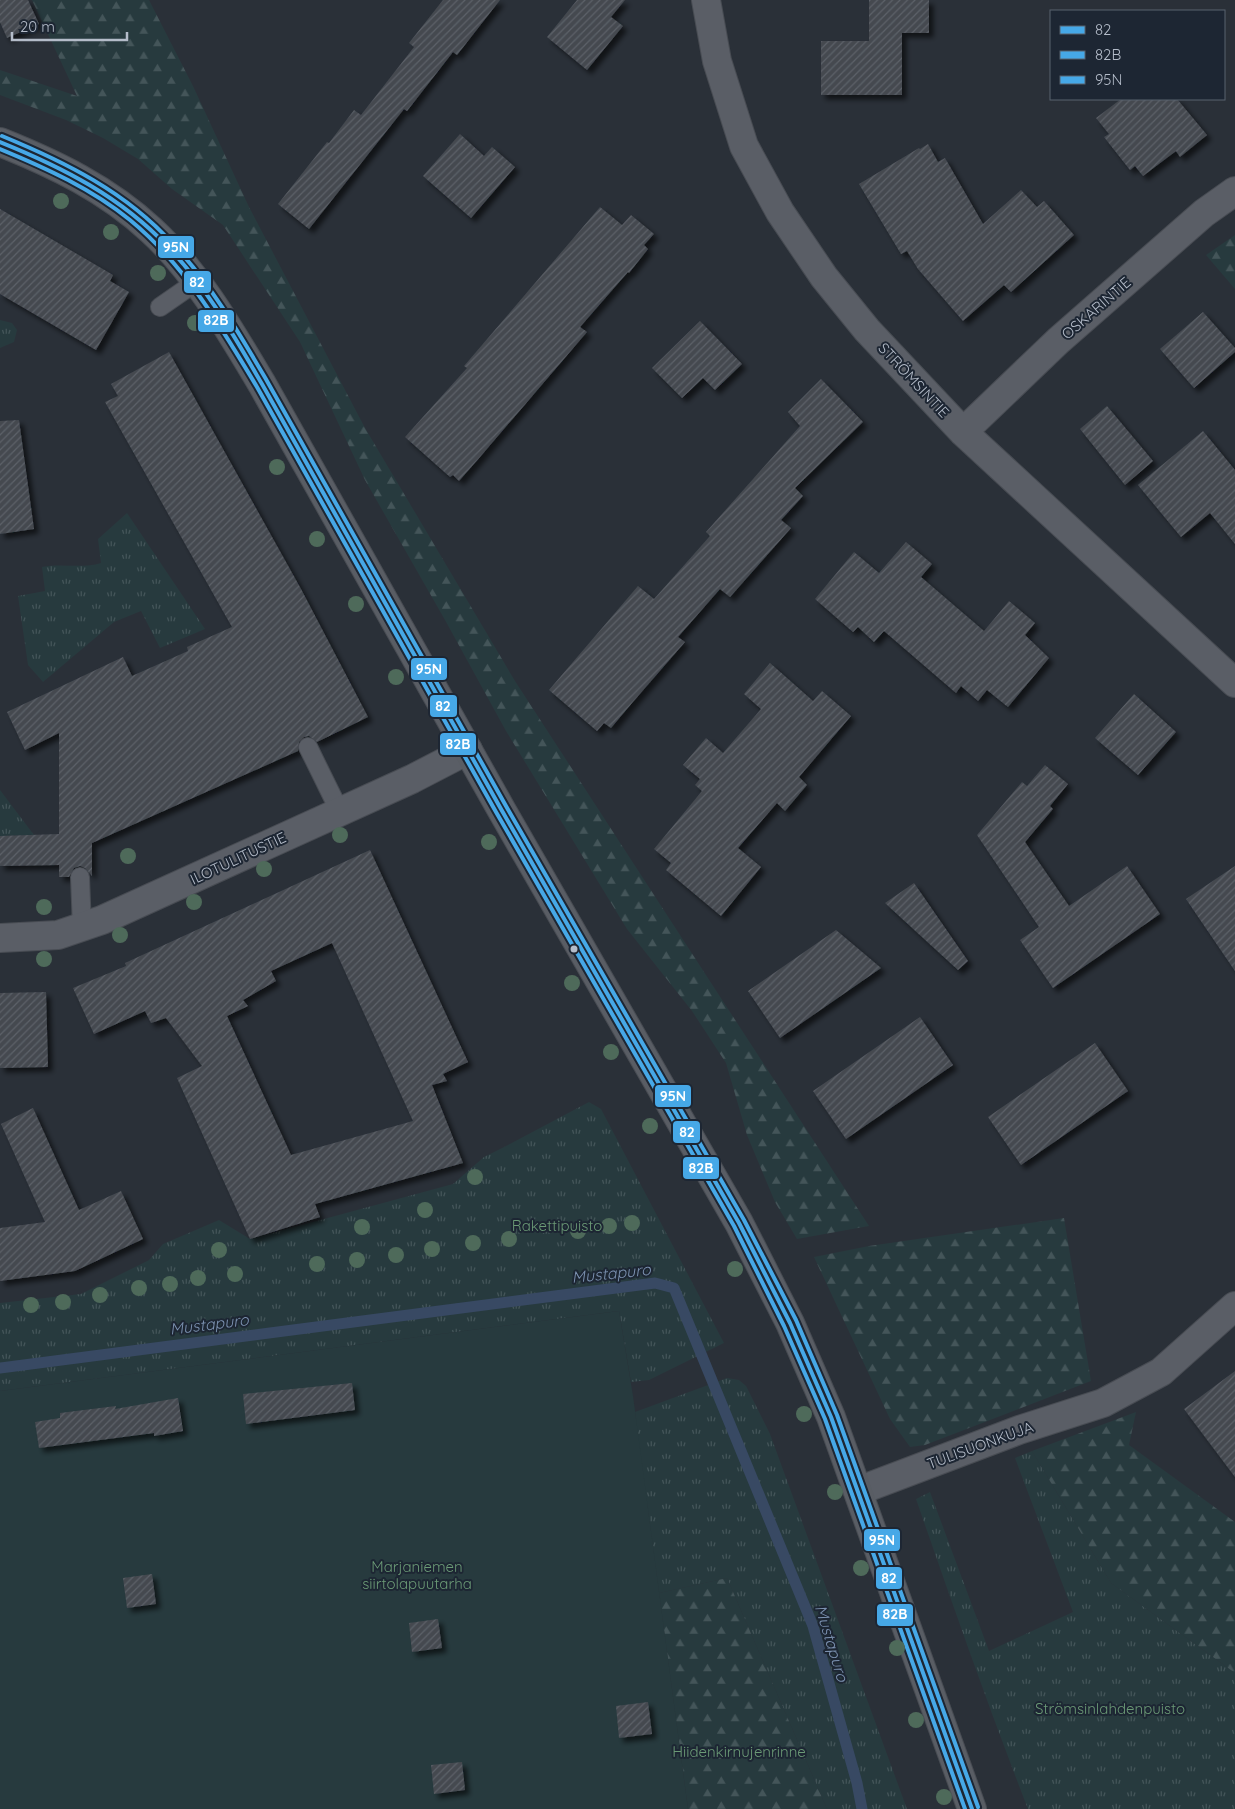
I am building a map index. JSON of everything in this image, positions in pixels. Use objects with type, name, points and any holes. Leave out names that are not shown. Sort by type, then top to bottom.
[{"type":"main road","points":[[0,142],[33,155],[76,176],[120,204],[152,231],[196,282],[226,324],[262,384],[468,750],[739,1224],[790,1323],[831,1417],[972,1809]]},
{"type":"street","name":"STRÖMSINTIE","points":[[706,0],[717,61],[744,146],[780,212],[824,277],[867,330],[963,432],[1235,683]]},
{"type":"street","name":"OSKARINTIE","points":[[963,432],[1058,341],[1204,213],[1235,191]]},
{"type":"street","name":"ILOTULITUSTIE","points":[[0,938],[47,936],[82,928],[340,812],[468,750]]},
{"type":"street","name":"TULISUONKUJA","points":[[858,1491],[1018,1430],[1104,1403],[1161,1372],[1235,1306]]},
{"type":"lane","points":[[160,306],[196,282]]},
{"type":"lane","points":[[308,747],[340,812]]},
{"type":"lane","points":[[80,877],[82,928]]},
{"type":"green space","points":[[32,0],[149,0],[193,86],[249,207],[365,428],[515,681],[869,1226],[797,1239],[775,1202],[747,1135],[726,1063],[692,1011],[627,929],[506,731],[365,480],[300,342],[223,225],[172,189],[138,159],[103,138],[66,120],[0,95],[0,70],[77,96]]},
{"type":"green space","points":[[1235,235],[1235,289],[1206,255]]},
{"type":"green space","points":[[0,320],[12,323],[17,330],[14,342],[0,348]]},
{"type":"green space","points":[[127,513],[205,629],[160,648],[141,611],[114,622],[43,682],[28,665],[18,596],[45,591],[42,567],[87,566],[101,563],[98,539]]},
{"type":"green space","points":[[0,790],[34,835],[0,836]]},
{"type":"green space","name":"Rakettipuisto","points":[[589,1102],[601,1109],[724,1343],[649,1380],[631,1382],[619,1311],[0,1391],[0,1303],[81,1294],[149,1260],[163,1244],[219,1220],[250,1239],[453,1184],[484,1157]]},
{"type":"green space","points":[[1064,1218],[1091,1381],[925,1445],[910,1447],[890,1419],[814,1257],[869,1246]]},
{"type":"green space","name":"Marjaniemen siirtolapuutarha","points":[[619,1311],[633,1396],[688,1809],[0,1809],[0,1391]]},
{"type":"green space","points":[[727,1378],[739,1380],[746,1386],[770,1434],[907,1809],[827,1809],[727,1578],[659,1593],[647,1503],[494,1507],[638,1440],[635,1412]]},
{"type":"green space","points":[[1136,1412],[1129,1445],[1235,1522],[1235,1673],[1111,1583],[1032,1451]]},
{"type":"green space","name":"Strömsinlahdenpuisto","points":[[1032,1451],[1111,1583],[1235,1673],[1235,1809],[1028,1809],[984,1693],[916,1499],[930,1492],[989,1651],[1073,1612],[1015,1458]]},
{"type":"green space","name":"Hiidenkirnujenrinne","points":[[727,1578],[827,1809],[688,1809],[659,1593]]},
{"type":"building","points":[[0,0],[28,0],[39,24],[7,38],[0,22]]},
{"type":"building","points":[[443,0],[500,0],[457,55],[453,52],[407,111],[404,109],[309,229],[278,204],[354,110],[361,115],[414,47],[409,43]]},
{"type":"building","points":[[577,0],[625,0],[611,17],[623,26],[587,70],[547,37]]},
{"type":"building","points":[[869,0],[929,0],[929,33],[902,33],[902,95],[821,95],[821,41],[869,41]]},
{"type":"building","points":[[1120,100],[1178,100],[1207,135],[1180,157],[1176,151],[1143,176],[1135,166],[1130,170],[1104,137],[1109,134],[1096,118]]},
{"type":"building","points":[[460,134],[484,156],[492,147],[515,167],[471,218],[423,176]]},
{"type":"building","points":[[928,144],[938,162],[945,158],[983,224],[1021,190],[1037,207],[1044,201],[1074,235],[1011,292],[1004,285],[963,321],[918,269],[907,251],[901,254],[859,184]]},
{"type":"building","points":[[600,207],[622,225],[631,215],[654,234],[644,245],[648,249],[580,327],[587,332],[480,457],[459,481],[453,475],[450,477],[405,437],[467,368],[464,366]]},
{"type":"building","points":[[0,209],[113,275],[110,281],[129,292],[96,350],[0,294]]},
{"type":"building","points":[[1203,312],[1235,348],[1235,352],[1194,388],[1160,349]]},
{"type":"building","points":[[700,321],[742,364],[715,390],[703,378],[682,398],[652,368]]},
{"type":"building","points":[[169,352],[301,589],[368,717],[317,742],[309,736],[304,737],[299,742],[298,751],[92,843],[92,876],[85,868],[80,866],[74,868],[69,877],[59,877],[59,865],[0,866],[0,836],[59,834],[59,733],[25,750],[7,712],[123,657],[132,676],[188,651],[187,647],[232,627],[105,402],[118,396],[111,384]]},
{"type":"building","points":[[821,379],[863,422],[795,488],[803,496],[781,520],[791,528],[730,597],[720,589],[678,637],[685,642],[611,728],[604,723],[597,731],[549,690],[638,586],[654,599],[710,536],[706,532],[800,426],[788,412]]},
{"type":"building","points":[[1107,406],[1153,461],[1125,485],[1080,429]]},
{"type":"building","points":[[19,420],[34,529],[0,534],[0,421]]},
{"type":"building","points":[[1203,431],[1235,470],[1235,544],[1210,513],[1181,537],[1138,485]]},
{"type":"building","points":[[906,542],[932,564],[921,577],[984,631],[1009,601],[1035,623],[1025,635],[1049,658],[1008,707],[987,690],[978,701],[961,686],[956,693],[884,631],[874,642],[858,627],[853,632],[815,599],[854,552],[879,573]]},
{"type":"building","points":[[770,663],[813,701],[822,691],[851,716],[799,777],[807,785],[785,811],[777,803],[738,848],[761,867],[721,916],[666,870],[671,863],[654,849],[702,791],[695,785],[700,779],[683,765],[706,738],[723,753],[761,709],[744,694]]},
{"type":"building","points":[[1134,694],[1176,732],[1138,775],[1095,738]]},
{"type":"building","points":[[1045,765],[1068,784],[1050,806],[1053,809],[1025,842],[1069,906],[1127,866],[1160,914],[1053,988],[1020,940],[1039,927],[977,835],[1022,782],[1027,786]]},
{"type":"building","points":[[370,850],[468,1062],[443,1074],[447,1081],[432,1085],[463,1163],[315,1204],[320,1217],[250,1239],[177,1078],[202,1066],[166,1018],[151,1023],[145,1011],[94,1034],[73,988],[126,966],[125,963]],"holes":[[[332,943],[413,1121],[291,1155],[227,1016],[248,1006],[243,1000],[276,981],[271,971]]]},
{"type":"building","points":[[1235,866],[1235,971],[1186,899]]},
{"type":"building","points":[[914,883],[968,961],[958,970],[885,903]]},
{"type":"building","points":[[836,930],[881,968],[780,1038],[748,991]]},
{"type":"building","points":[[46,992],[48,1067],[0,1068],[0,993]]},
{"type":"building","points":[[920,1017],[953,1065],[846,1139],[813,1091]]},
{"type":"building","points":[[1095,1043],[1128,1091],[1021,1165],[988,1117]]},
{"type":"building","points":[[33,1108],[79,1210],[121,1191],[143,1239],[75,1271],[0,1281],[0,1228],[45,1222],[1,1124]]},
{"type":"building","points":[[1235,1371],[1235,1477],[1184,1409]]},
{"type":"building","points":[[352,1383],[355,1410],[246,1424],[243,1394]]},
{"type":"building","points":[[178,1398],[183,1431],[154,1436],[154,1433],[39,1448],[35,1422],[60,1418],[60,1413],[116,1406],[115,1409]]},
{"type":"building","points":[[152,1574],[156,1604],[127,1608],[123,1578]]},
{"type":"building","points":[[438,1619],[442,1648],[412,1652],[409,1623]]},
{"type":"building","points":[[648,1702],[652,1734],[619,1738],[616,1706]]},
{"type":"building","points":[[462,1762],[465,1790],[434,1794],[431,1765]]},
{"type":"waterway","name":"Mustapuro","points":[[0,1368],[655,1283],[674,1288],[813,1626],[857,1783],[862,1809]]},
{"type":"transit line","name":"95N","points":[[2,136],[71,168],[135,208],[186,259],[212,292],[235,327],[506,806],[744,1220],[796,1320],[837,1415],[978,1807]]},
{"type":"transit line","name":"82","points":[[0,142],[46,162],[90,185],[149,228],[181,261],[207,295],[251,366],[501,809],[739,1223],[790,1323],[831,1417],[972,1809]]},
{"type":"transit line","name":"82B","points":[[0,149],[51,172],[100,198],[130,220],[150,238],[201,298],[257,387],[496,812],[734,1226],[784,1326],[825,1419],[965,1809]]}]
